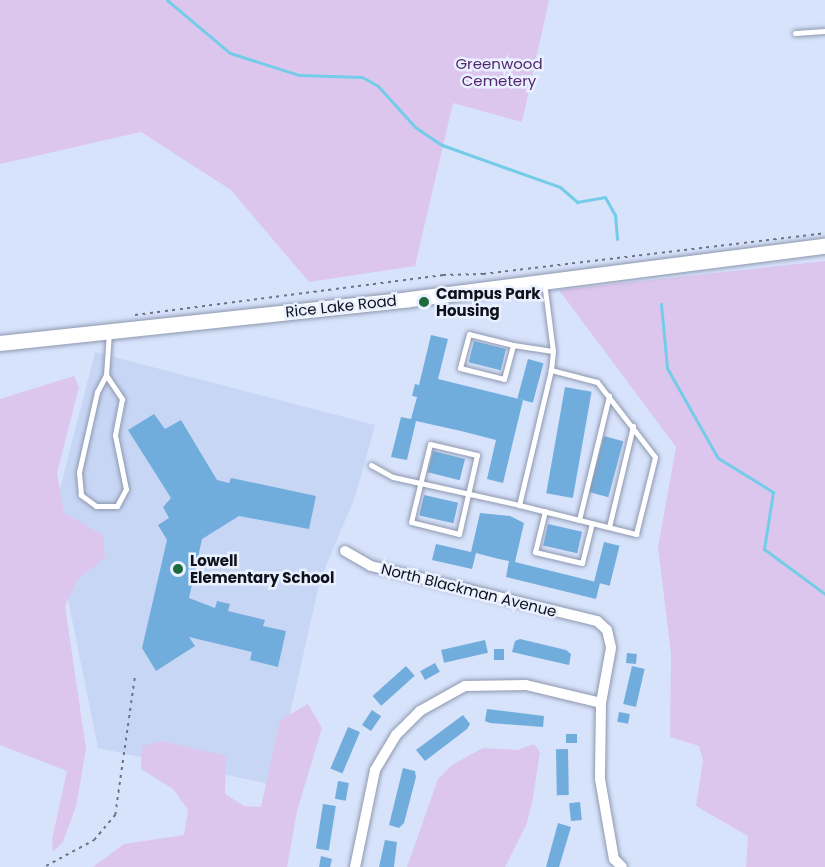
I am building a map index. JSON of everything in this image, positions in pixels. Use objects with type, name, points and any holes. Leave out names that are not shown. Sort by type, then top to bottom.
[{"type":"main road","name":"Rice Lake Road","points":[[0,343],[825,246]]},
{"type":"street","name":"North Blackman Avenue","points":[[345,551],[371,566],[597,621],[607,630],[611,648],[601,703]]},
{"type":"street","points":[[355,867],[375,770],[396,735],[420,711],[465,686],[526,685],[601,703],[600,779],[618,863],[606,867]]},
{"type":"lane","points":[[795,33],[825,31]]},
{"type":"lane","points":[[519,505],[551,370],[553,351],[543,280]]},
{"type":"lane","points":[[106,375],[122,399],[115,435],[126,489],[117,506],[96,506],[81,495],[79,472],[97,392],[106,375],[109,330]]},
{"type":"lane","points":[[513,345],[504,379],[460,368],[469,334],[513,345],[553,351]]},
{"type":"lane","points":[[371,465],[384,474],[636,534],[655,457],[597,382],[551,370]]},
{"type":"lane","points":[[579,520],[609,396]]},
{"type":"lane","points":[[609,527],[633,426]]},
{"type":"lane","points":[[430,444],[477,454],[469,494],[459,534],[411,522],[430,444]]},
{"type":"lane","points":[[545,511],[535,552],[582,563],[592,523]]},
{"type":"path","points":[[125,316],[443,275],[483,274],[825,233]]},
{"type":"path","points":[[46,866],[94,840],[115,815],[135,675]]},
{"type":"shaded area","points":[[95,352],[375,425],[355,497],[320,580],[274,785],[98,748],[52,520]]},
{"type":"green space","name":"Greenwood Cemetery","points":[[0,0],[549,0],[522,122],[453,103],[415,266],[309,282],[231,190],[141,132],[0,164]]},
{"type":"green space","points":[[825,261],[825,867],[746,867],[748,836],[696,806],[703,760],[699,746],[670,737],[671,654],[658,547],[676,447],[559,290]]},
{"type":"green space","points":[[74,376],[79,387],[57,473],[64,513],[103,535],[105,558],[78,579],[65,606],[86,749],[76,806],[63,842],[53,852],[52,840],[67,771],[0,745],[0,399]]},
{"type":"green space","points":[[308,704],[322,728],[297,811],[287,867],[93,867],[124,844],[184,835],[188,810],[173,789],[141,769],[142,746],[163,741],[226,756],[225,794],[244,806],[261,807],[280,720]]},
{"type":"green space","points":[[534,744],[540,752],[533,798],[527,823],[505,867],[407,867],[438,779],[452,765],[483,748],[517,750]]},
{"type":"building","points":[[431,335],[448,339],[438,379],[523,400],[503,483],[487,479],[496,440],[461,431],[416,421],[407,460],[391,457],[401,417],[411,419],[417,397],[412,396],[415,384],[419,385]]},
{"type":"building","points":[[474,341],[506,349],[501,370],[469,362]]},
{"type":"building","points":[[528,359],[543,363],[533,403],[517,399]]},
{"type":"building","points":[[565,387],[592,392],[573,498],[546,493]]},
{"type":"building","name":"Lowell Elementary School","points":[[154,414],[165,429],[181,420],[217,480],[229,483],[231,478],[316,496],[309,529],[239,516],[202,539],[189,598],[215,608],[217,601],[230,604],[228,611],[265,620],[263,626],[286,631],[278,667],[250,660],[252,652],[189,637],[195,646],[156,671],[142,648],[167,540],[158,525],[169,518],[163,507],[171,498],[128,430]]},
{"type":"building","points":[[604,436],[623,441],[608,497],[589,492]]},
{"type":"building","points":[[433,451],[465,459],[460,480],[428,472]]},
{"type":"building","points":[[424,495],[458,503],[453,523],[419,515]]},
{"type":"building","points":[[480,513],[510,516],[524,523],[515,562],[600,583],[596,599],[506,577],[509,561],[476,553],[472,569],[432,560],[436,544],[471,552]]},
{"type":"building","points":[[548,524],[582,532],[577,553],[543,545]]},
{"type":"building","points":[[604,542],[620,546],[610,586],[594,582]]},
{"type":"building","points":[[520,639],[566,650],[571,654],[569,665],[512,652],[515,641]]},
{"type":"building","points":[[485,640],[488,653],[444,663],[441,650]]},
{"type":"building","points":[[494,649],[504,649],[504,660],[494,660]]},
{"type":"building","points":[[627,653],[637,654],[636,664],[626,663]]},
{"type":"building","points":[[435,663],[440,672],[425,680],[420,671]]},
{"type":"building","points":[[406,666],[415,676],[381,706],[373,696]]},
{"type":"building","points":[[632,666],[645,669],[636,707],[623,704]]},
{"type":"building","points":[[487,709],[544,716],[543,727],[490,723],[485,721]]},
{"type":"building","points":[[372,710],[381,716],[371,731],[362,725]]},
{"type":"building","points":[[619,712],[630,714],[628,724],[617,722]]},
{"type":"building","points":[[463,715],[470,724],[467,729],[425,761],[416,750]]},
{"type":"building","points":[[348,727],[360,732],[342,774],[330,768]]},
{"type":"building","points":[[566,734],[577,734],[577,743],[566,743]]},
{"type":"building","points":[[556,749],[568,749],[569,795],[557,795]]},
{"type":"building","points":[[403,768],[415,771],[416,777],[404,823],[399,828],[389,825]]},
{"type":"building","points":[[338,781],[349,783],[346,801],[335,799]]},
{"type":"building","points":[[580,802],[582,820],[571,821],[569,803]]},
{"type":"building","points":[[323,804],[336,806],[329,850],[316,848]]},
{"type":"building","points":[[558,823],[571,827],[559,867],[546,867]]},
{"type":"building","points":[[385,840],[397,842],[394,867],[379,867]]},
{"type":"building","points":[[321,856],[332,859],[330,867],[319,867]]},
{"type":"waterway","points":[[167,0],[230,53],[299,75],[362,77],[378,86],[415,127],[442,145],[560,187],[577,202],[605,197],[615,215],[617,239]]},
{"type":"waterway","points":[[661,304],[667,368],[718,458],[773,492],[764,549],[825,594]]},
{"type":"place","name":"Campus Park Housing","points":[[424,302]]},
{"type":"place","name":"Lowell Elementary School","points":[[178,569]]}]
